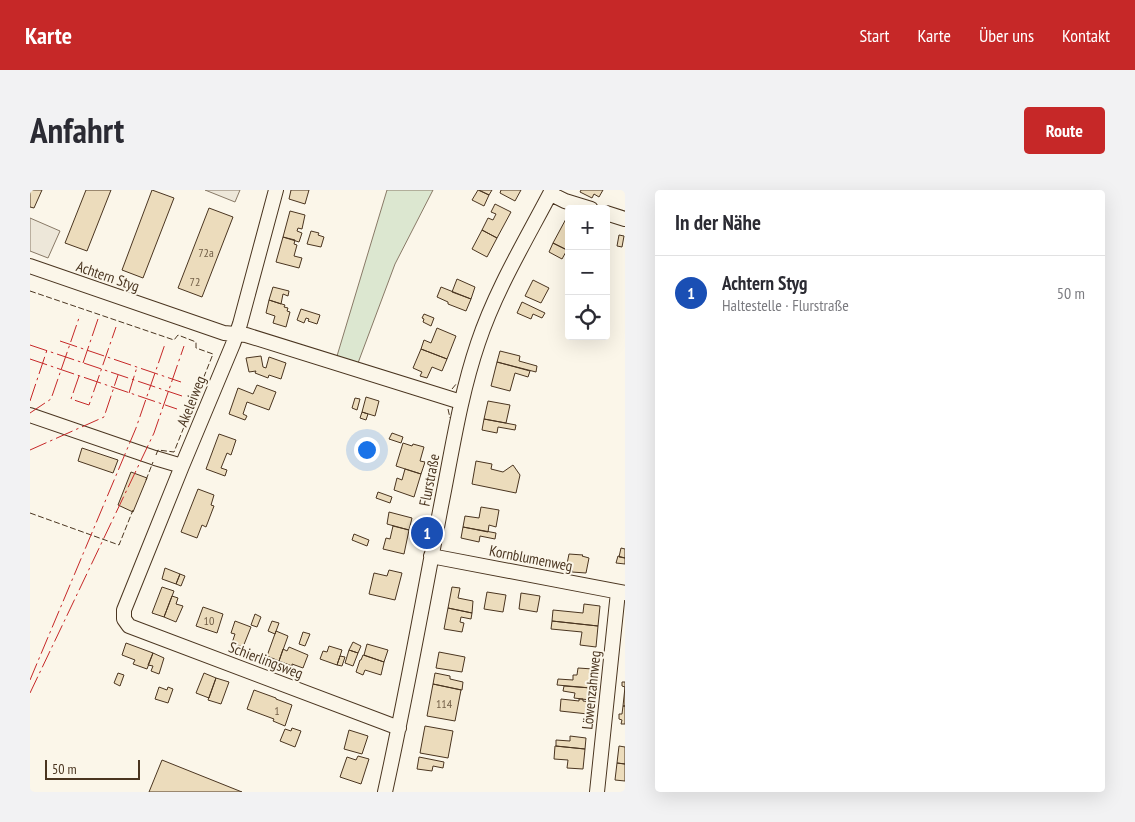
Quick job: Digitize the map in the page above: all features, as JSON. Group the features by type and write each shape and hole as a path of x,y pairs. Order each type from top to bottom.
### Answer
{"street":[{"name":"Akeleiweg","path":"124,619 124,610 236,334 276,190"},
{"path":"552,192 565,201 578,205"},
{"name":"Flurstraße","path":"385,792 461,402 473,356 492,307 552,192"},
{"path":"610,214 625,219"},
{"name":"Achtern Styg","path":"30,266 224,333 246,335 461,402"},
{"path":"30,415 182,466"},
{"name":"Kornblumenweg","path":"431,556 621,593"},
{"name":"Löwenzahnweg","path":"597,792 621,593"},
{"name":"Schierlingsweg","path":"124,619 129,626 399,728"}],"green space":[{"path":"387,190 433,190 395,264 358,363 337,356"}],"shaded area":[{"path":"205,190 240,190 235,202"},
{"path":"30,218 60,231 48,258 30,251"}],"building":[{"path":"30,190 42,190 34,208 30,207"},
{"path":"86,190 111,190 87,251 65,243"},
{"path":"152,190 174,198 143,278 122,270"},
{"path":"291,190 309,190 305,204 289,199"},
{"path":"478,190 489,195 484,206 472,200"},
{"path":"479,190 492,190 489,195"},
{"path":"501,190 521,190 515,201 500,193"},
{"path":"581,190 603,190 599,197 594,194 592,198 580,192"},
{"path":"495,204 511,212 497,238 482,230 488,218 493,220 496,214 491,212"},
{"path":"209,208 233,217 202,297 178,288"},
{"path":"290,211 305,215 302,229 298,228 297,231 302,233 299,242 283,237"},
{"path":"565,221 565,249 553,243"},
{"path":"482,230 497,238 487,257 472,249"},
{"path":"311,231 319,233 318,235 324,237 321,247 307,244"},
{"path":"619,235 624,236 622,247 617,246"},
{"path":"283,237 295,240 294,244 297,245 294,256 302,258 299,268 276,262"},
{"path":"553,243 565,249 562,259 549,252"},
{"path":"457,279 475,287 471,299 452,292"},
{"path":"533,280 549,288 541,303 525,296"},
{"path":"273,287 289,291 288,296 283,294 281,304 269,300"},
{"path":"441,287 471,299 466,311 448,304 448,302 437,297"},
{"path":"269,300 285,305 284,307 288,308 287,311 290,312 286,327 273,323 275,316 266,313"},
{"path":"522,302 545,313 542,318 533,314 531,319 517,313"},
{"path":"301,309 320,315 317,324 308,321 309,319 306,318 304,323 297,320"},
{"path":"424,314 434,318 431,326 423,322"},
{"path":"437,328 456,336 447,359 421,349 424,340 431,343"},
{"path":"421,349 447,359 442,371 432,367 427,378 420,376 422,372 413,368"},
{"path":"500,351 520,356 519,361 537,366 536,372 497,362"},
{"path":"261,356 263,367 266,368 269,357 286,363 281,379 269,375 268,378 255,373 256,371 249,372 246,358"},
{"path":"497,362 530,371 528,377 515,373 510,391 491,386"},
{"path":"257,385 276,392 269,410 247,402 243,414 247,416 245,420 229,414 238,388 253,394"},
{"path":"366,397 379,401 375,416 362,412"},
{"path":"355,398 360,399 357,410 352,408"},
{"path":"488,401 510,405 506,423 484,419"},
{"path":"362,412 368,414 366,420 360,418"},
{"path":"484,419 516,425 515,430 498,427 497,433 482,430"},
{"path":"392,433 403,437 401,443 389,439"},
{"path":"219,434 236,440 231,455 227,453 221,468 227,470 225,476 206,469"},
{"path":"403,443 424,447 420,461 425,462 421,474 396,466"},
{"path":"82,448 118,460 113,473 78,461"},
{"path":"476,461 492,464 491,469 503,472 513,465 520,475 516,493 472,484"},
{"path":"405,469 421,474 414,497 394,490 397,478 402,480"},
{"path":"131,472 147,478 133,512 118,505"},
{"path":"198,489 214,495 211,505 214,506 206,527 202,525 197,538 181,532"},
{"path":"378,492 392,497 390,503 376,498"},
{"path":"481,507 499,510 496,527 489,525 488,532 463,527 465,516 479,518"},
{"path":"389,512 412,518 409,530 387,524"},
{"path":"393,526 409,530 404,554 383,549 386,538 390,539"},
{"path":"463,527 496,533 495,539 480,536 479,542 461,538"},
{"path":"354,534 369,540 367,546 352,540"},
{"path":"621,548 625,549 625,558 619,557"},
{"path":"569,554 583,555 589,558 586,573 572,572 566,569"},
{"path":"618,556 625,558 625,564 616,563"},
{"path":"165,568 180,574 176,584 162,579"},
{"path":"389,570 402,573 395,600 369,594 374,573 387,576"},
{"path":"180,574 185,576 181,586 176,584"},
{"path":"162,587 174,591 164,617 152,613"},
{"path":"452,587 460,588 458,598 473,601 472,613 448,608"},
{"path":"487,592 506,595 503,612 484,609"},
{"path":"521,593 540,596 537,612 519,609"},
{"path":"172,596 178,598 176,604 183,606 176,622 164,617"},
{"path":"584,604 600,606 598,626 552,621 553,610 583,613"},
{"path":"203,607 223,614 217,633 196,626"},
{"path":"448,608 472,613 471,619 461,617 460,622 464,623 462,632 444,629"},
{"path":"255,614 261,617 257,627 251,625"},
{"path":"235,621 251,627 243,647 232,643 235,634 231,633"},
{"path":"272,621 279,623 275,634 268,631"},
{"path":"552,621 598,626 596,647 580,645 582,632 551,629"},
{"path":"276,631 288,636 279,661 267,656"},
{"path":"303,632 310,634 305,646 299,644"},
{"path":"353,642 361,646 358,653 349,650"},
{"path":"126,643 153,653 147,669 133,664 135,660 122,655"},
{"path":"367,644 388,650 384,662 364,655"},
{"path":"329,646 342,650 337,665 320,659 323,651 327,652"},
{"path":"289,647 308,655 303,668 279,661 283,649 287,651"},
{"path":"349,650 358,653 353,666 345,663"},
{"path":"439,652 465,657 462,672 436,668"},
{"path":"153,653 164,658 159,674 151,671 153,666 148,665"},
{"path":"363,655 384,662 381,675 365,670 363,675 356,672"},
{"path":"340,656 345,657 342,666 337,665"},
{"path":"578,668 593,669 591,688 557,685 558,679 573,680 573,675 577,675"},
{"path":"118,673 124,675 120,686 114,683"},
{"path":"204,673 216,678 209,698 196,693"},
{"path":"435,673 450,676 450,679 463,682 462,690 433,684"},
{"path":"216,678 229,682 221,704 208,700"},
{"path":"433,684 461,690 455,721 427,716"},
{"path":"564,686 591,688 590,700 574,698 575,693 563,691"},
{"path":"159,687 167,690 168,687 173,689 168,703 155,699"},
{"path":"625,687 625,706 623,706"},
{"path":"254,690 292,705 285,726 273,721 274,719 247,709"},
{"path":"561,699 579,701 579,699 583,699 583,701 590,702 588,714 560,711"},
{"path":"623,706 625,706 625,724 621,724 622,720 619,719 619,714 622,714"},
{"path":"425,726 453,731 448,758 420,753"},
{"path":"292,728 301,731 295,747 280,741 285,729 291,731"},
{"path":"349,730 368,736 362,754 344,749"},
{"path":"570,736 586,738 585,749 556,746 556,740 570,741"},
{"path":"555,746 585,749 583,769 567,768 568,760 554,759"},
{"path":"619,746 625,747 625,764 617,763"},
{"path":"358,756 369,759 361,784 340,777 347,757 356,760"},
{"path":"419,757 444,762 443,768 433,766 432,771 417,769"},
{"path":"162,760 242,792 149,792"},
{"path":"617,763 625,764 625,781 615,780"}],"fence":[{"path":"30,291 174,340 178,335 196,342 196,348 213,354 174,452 158,450 156,455"},
{"path":"452,389 457,383"},
{"path":"448,409 450,418"},
{"path":"146,480 153,462"},
{"path":"30,513 119,545 133,510"}],"power":[{"path":"30,413 51,399 80,315"},
{"path":"83,363 99,316"},
{"path":"79,376 71,399 89,405 116,327"},
{"path":"60,341 181,382"},
{"path":"30,680 136,428 165,344"},
{"path":"30,345 182,396"},
{"path":"30,693 154,433 184,346"},
{"path":"30,401 47,350"},
{"path":"30,359 177,409"},
{"path":"129,393 137,367"},
{"path":"30,450 104,417 118,375"}],"place":[{"name":"Achtern Styg","path":"427,533"}]}
